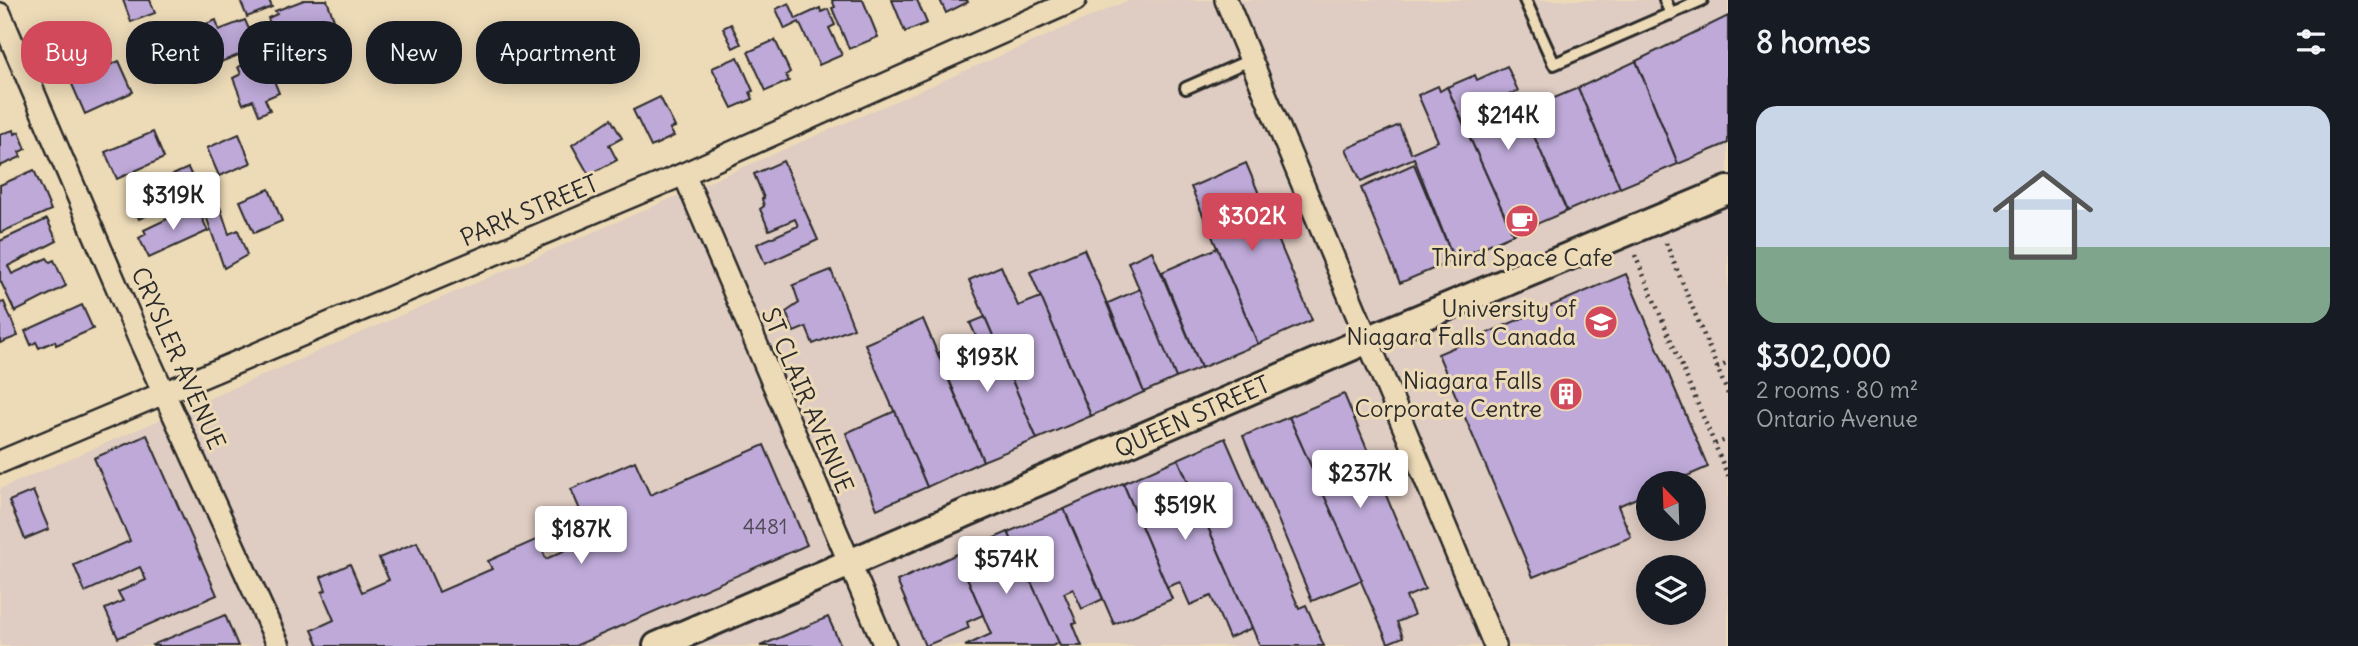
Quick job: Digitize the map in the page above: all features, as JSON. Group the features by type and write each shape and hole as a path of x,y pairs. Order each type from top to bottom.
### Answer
{"street":[{"name":"PARK STREET","path":"0,462 684,174 1075,0"},
{"path":"1226,0 1365,341 1495,646"},
{"name":"CRYSLER AVENUE","path":"0,14 138,336 279,646"},
{"name":"ST CLAIR AVENUE","path":"684,174 885,646"},
{"name":"QUEEN STREET","path":"657,646 1365,341 1728,190"}],"lane":[{"path":"1525,0 1554,64 1702,0"},
{"path":"1665,0 1671,14"},
{"path":"1186,88 1250,60"}],"path":[{"path":"1665,241 1728,394"},
{"path":"1634,254 1728,477"},
{"path":"1717,368 1728,363"},
{"path":"1715,444 1728,439"}],"shaded area":[{"path":"1129,0 1728,0 1728,646 0,646 0,489"}],"building":[{"path":"123,0 150,0 155,13 131,21"},
{"path":"240,0 269,0 272,7 247,17"},
{"path":"304,0 327,0 334,21 269,21 268,18 277,14 275,11"},
{"path":"832,0 863,0 878,37 849,49 832,8 835,7"},
{"path":"892,0 917,0 927,23 905,32"},
{"path":"940,0 967,0 968,2 946,13"},
{"path":"789,3 796,19 820,8 821,12 828,9 835,25 829,28 842,55 819,65 799,22 785,29 776,9"},
{"path":"1728,16 1728,143 1678,164 1636,61"},
{"path":"238,23 238,55 224,61 224,28"},
{"path":"731,24 741,44 733,48 723,28"},
{"path":"775,40 790,72 786,75 789,81 766,91 748,52"},
{"path":"738,57 753,91 750,92 753,99 732,108 712,68"},
{"path":"119,61 126,76 126,84 129,84 133,92 85,114 72,84 112,84 112,64"},
{"path":"1636,61 1678,164 1620,188 1578,88"},
{"path":"1507,66 1518,91 1485,105 1494,125 1523,111 1567,211 1513,234 1447,87 1475,75 1477,80"},
{"path":"238,76 238,84 275,84 279,93 265,99 270,110 259,115 253,100 243,104 233,78"},
{"path":"1438,86 1440,91 1447,87 1513,234 1454,260 1414,158 1361,181 1346,149 1399,125 1411,153 1438,141 1418,95"},
{"path":"1578,88 1620,188 1567,211 1523,111"},
{"path":"660,97 675,127 670,129 674,136 651,147 633,110"},
{"path":"611,119 622,138 609,145 617,160 589,175 572,145"},
{"path":"14,130 15,134 19,132 26,149 19,152 21,157 0,166 0,134"},
{"path":"153,132 164,158 117,179 105,152"},
{"path":"239,134 251,163 219,176 207,148"},
{"path":"783,161 818,240 765,264 757,244 798,226 795,219 769,230 760,209 764,206 764,198 754,174"},
{"path":"1246,163 1312,320 1258,344 1191,187"},
{"path":"1414,164 1454,260 1400,283 1361,188"},
{"path":"188,168 198,189 193,191 195,194 139,219 128,195"},
{"path":"34,170 51,210 0,233 0,185"},
{"path":"269,189 282,221 254,233 240,201"},
{"path":"196,205 208,231 149,258 139,238 146,234 144,230"},
{"path":"220,207 229,234 238,230 247,255 224,268 205,213"},
{"path":"47,219 57,241 8,266 12,274 47,258 50,262 54,260 66,286 15,312 0,280 0,241"},
{"path":"1217,248 1258,344 1201,368 1162,272"},
{"path":"1084,249 1144,392 1091,416 1030,272"},
{"path":"1152,251 1201,368 1176,378 1128,262"},
{"path":"1001,266 1018,306 1041,297 1091,416 1037,439 969,280"},
{"path":"831,270 854,328 813,344 806,327 794,332 786,312 799,303 793,285"},
{"name":"Niagara Falls Corporate Centre","path":"1626,274 1708,467 1699,471 1636,471 1636,498 1618,506 1631,537 1533,577 1438,354"},
{"path":"1140,289 1176,378 1144,392 1108,303"},
{"path":"4,302 18,336 0,343 0,303"},
{"path":"82,305 93,329 56,345 55,341 39,348 36,342 31,345 25,331"},
{"path":"985,317 1037,439 983,461 938,353 976,336 970,323"},
{"path":"923,319 983,461 927,487 865,344"},
{"path":"1344,394 1425,589 1406,597 1414,615 1397,622 1403,637 1388,643 1289,417"},
{"path":"895,411 927,487 877,509 846,433"},
{"path":"1289,417 1362,580 1312,601 1243,436"},
{"path":"147,435 217,595 118,638 105,609 123,601 118,592 146,580 140,567 85,592 74,565 130,541 94,458"},
{"path":"1225,438 1299,608 1306,605 1324,646 1260,646 1178,459"},
{"path":"764,445 807,545 575,646 319,646 312,630 334,620 322,592 326,590 321,577 350,564 362,592 389,580 379,558 417,542 439,592 492,569 488,561 538,539 546,559 592,538 571,489 635,461 650,495"},
{"path":"1178,459 1252,628 1229,638 1211,596 1190,605 1180,582 1167,587 1123,483"},
{"path":"1123,483 1172,599 1114,624 1064,509"},
{"path":"33,491 49,529 25,539 9,501"},
{"path":"1064,509 1103,599 1082,609 1073,589 1064,593 1077,623 1073,624 1082,646 1060,646 1008,532"},
{"path":"1008,532 1059,643 1052,646 965,646 991,634 957,554"},
{"path":"957,554 983,615 967,622 969,628 925,646 897,581"},
{"path":"225,615 238,646 152,645"},
{"path":"828,617 841,646 760,646"}],"place":[{"name":"Third Space Cafe","path":"1522,221"},
{"name":"University of Niagara Falls Canada","path":"1601,322"},
{"name":"Niagara Falls Corporate Centre","path":"1566,394"}]}
